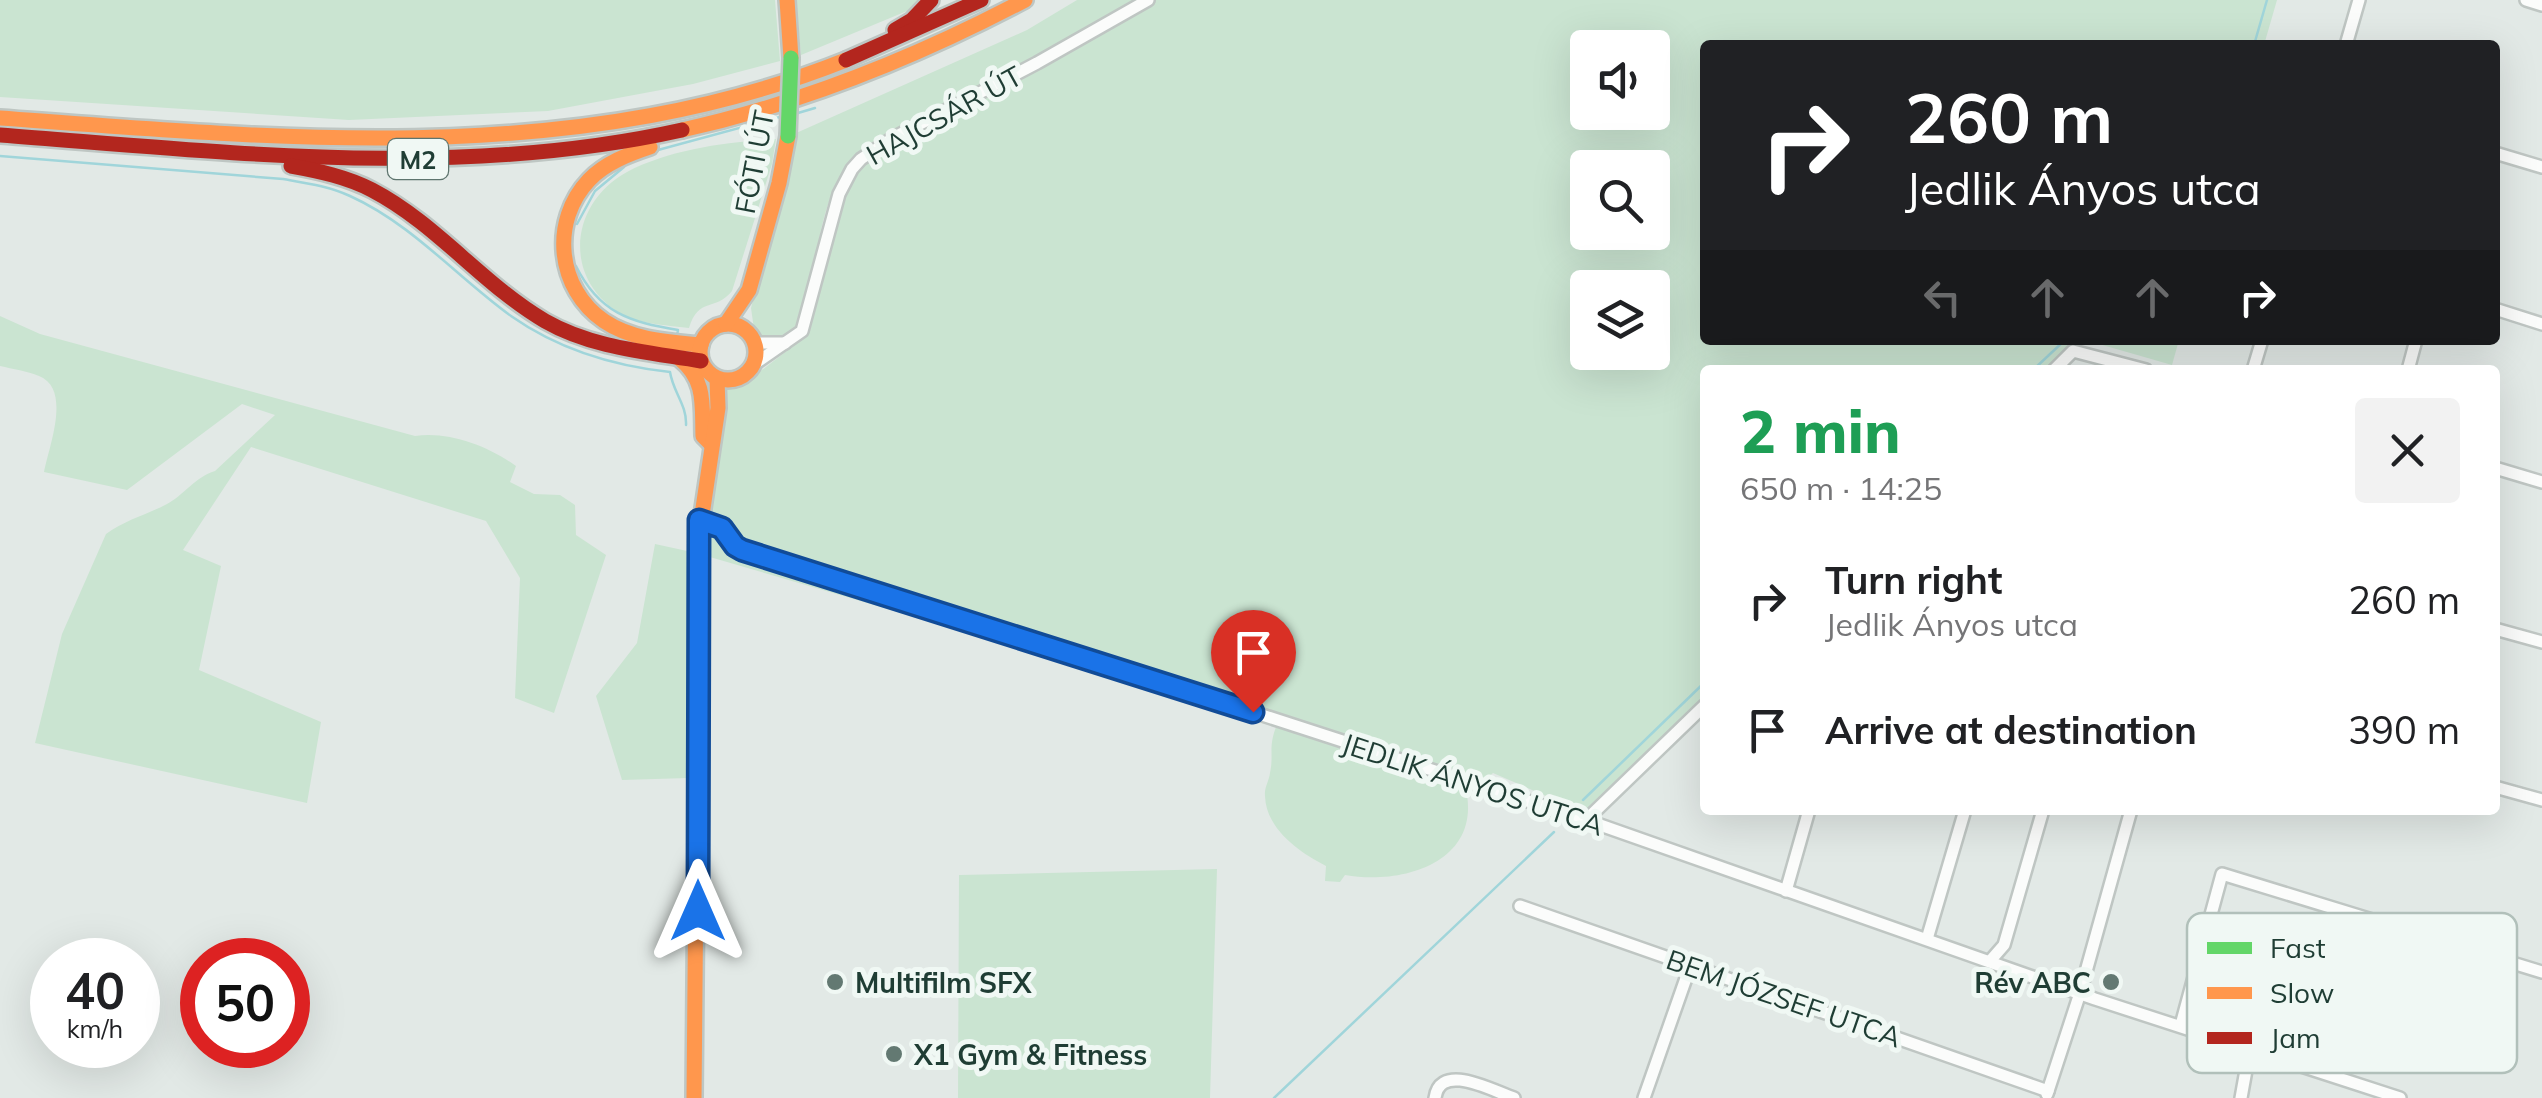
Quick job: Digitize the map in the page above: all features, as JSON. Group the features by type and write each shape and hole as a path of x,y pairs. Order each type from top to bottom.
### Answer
{"main road":[{"name":"FÓTI ÚT","path":"726,324 749,290 788,136 791,58 787,0"},
{"path":"840,64 912,20 932,0"},
{"name":"M2","path":"0,118 300,138 407,140 587,127 691,108 772,87 840,64 981,0"},
{"name":"M2","path":"0,135 411,160 595,146 774,108 857,79 950,39 1025,0"},
{"path":"693,128 634,152 588,180 571,206 563,256 581,300 605,322 644,338 701,353 723,380 699,520 694,1098"},
{"path":"240,152 330,173 383,196 428,228 512,300 566,332 600,345 678,358 701,353"},
{"path":"723,380 740,378 753,366 756,356 749,290"},
{"path":"701,353 712,329 726,324 737,325 752,338"},
{"path":"678,358 690,366 702,383 704,436 710,443"}],"street":[{"name":"HAJCSÁR ÚT","path":"753,366 789,342 805,325 839,194 861,159 1148,0"},
{"path":"2347,40 2359,0"},
{"path":"2526,0 2542,4"},
{"path":"2500,155 2542,167"},
{"path":"2500,311 2542,324"},
{"path":"752,338 789,342"},
{"path":"2059,365 2073,351 2128,365"},
{"path":"2093,365 2096,356"},
{"path":"2500,469 2542,482"},
{"name":"JEDLIK ÁNYOS UTCA","path":"699,520 722,528 742,550 1586,820 2187,1027"},
{"path":"2500,630 2542,642"},
{"path":"1586,820 1700,710"},
{"path":"2500,788 2542,800"},
{"path":"1786,891 1808,815"},
{"path":"1927,939 1964,815"},
{"path":"1990,961 2004,946 2042,815"},
{"path":"2047,1094 2130,815"},
{"path":"2211,913 2222,874 2349,913"},
{"name":"BEM JÓZSEF UTCA","path":"1520,906 2047,1094"},
{"path":"1644,1098 1691,964"},
{"path":"2517,964 2542,972"},
{"path":"2181,1025 2187,1003"},
{"path":"2241,1098 2246,1073"},
{"name":"JEDLIK ÁNYOS UTCA","path":"2325,1073 2400,1098"},
{"path":"1435,1098 1444,1080 1456,1078 1514,1098"}],"green space":[{"path":"0,0 775,0 780,61 693,84 548,111 349,120 0,97"},
{"path":"796,0 918,0 907,11 801,55"},
{"path":"1077,0 2277,0 2265,40 1700,40 1700,345 2075,345 2054,365 1700,365 1700,703 1585,813 1493,773 1467,795 1467,819 1460,838 1448,853 1411,872 1345,875 1340,882 1325,881 1326,866 1295,846 1278,829 1267,808 1265,793 1276,727 1141,683 703,555 688,778 622,780 596,696 637,643 655,544 701,554 724,390 729,381 745,383 806,336 840,203 859,166 895,142 1050,62 1042,53 859,156 844,173 825,213 798,325 784,337 773,340 755,336 751,308 794,134 1027,30"},
{"path":"776,139 772,164 732,291 726,297 698,312 689,328 631,318 598,295 581,258 580,238 594,201 609,185 644,164 681,152"},
{"path":"0,316 40,334 415,436 468,442 516,466 510,482 534,494 560,495 575,505 576,535 606,555 554,713 515,698 520,578 486,521 251,447 183,550 221,566 199,670 321,722 307,803 35,743 62,634 106,534 167,504 215,471 275,415 242,404 127,490 44,472 56,419 54,393 39,376 0,366"},
{"path":"2102,345 2178,345 2172,365"},
{"path":"1217,869 1210,1098 958,1098 959,875"}],"waterway":[{"path":"2255,40 2267,0"},
{"path":"798,113 815,108"},
{"path":"658,150 780,117"},
{"path":"0,156 283,179 342,193 394,221 529,328 587,354 670,372 686,425"},
{"path":"577,224 595,191 624,167"},
{"path":"576,266 606,305 631,319 678,330 677,335"},
{"path":"2038,365 2060,345"},
{"path":"1583,800 1700,687"},
{"path":"1274,1098 1554,832"}],"traffic: slow":[{"path":"787,0 791,58"},
{"path":"682,130 858,77 1025,0"},
{"path":"0,118 321,137 428,137 534,131 639,118 743,94 846,60"},
{"path":"726,324 749,290 788,136"},
{"path":"650,147 602,169 577,197 564,234 568,273 588,307 615,327 651,339 701,345"},
{"path":"728,324 748,332 756,352 748,372 728,380 708,372 700,352 708,332 728,324"},
{"path":"680,359 698,384 703,436 710,443"},
{"path":"694,1098 699,535 718,408 717,379"}],"traffic: jam":[{"path":"895,30 912,20 931,0"},
{"path":"846,60 981,0"},
{"path":"0,135 256,154 428,158 598,145 682,130"},
{"path":"291,166 353,181 396,204 522,306 563,330 621,348 701,361"}],"traffic: fast":[{"path":"788,136 791,58"}],"place":[{"name":"Multifilm SFX","path":"835,982"},
{"name":"Rév ABC","path":"2111,982"},
{"name":"X1 Gym & Fitness","path":"894,1054"}],"route":[{"path":"698,911 699,520 722,528 742,550 1253,712"}]}
